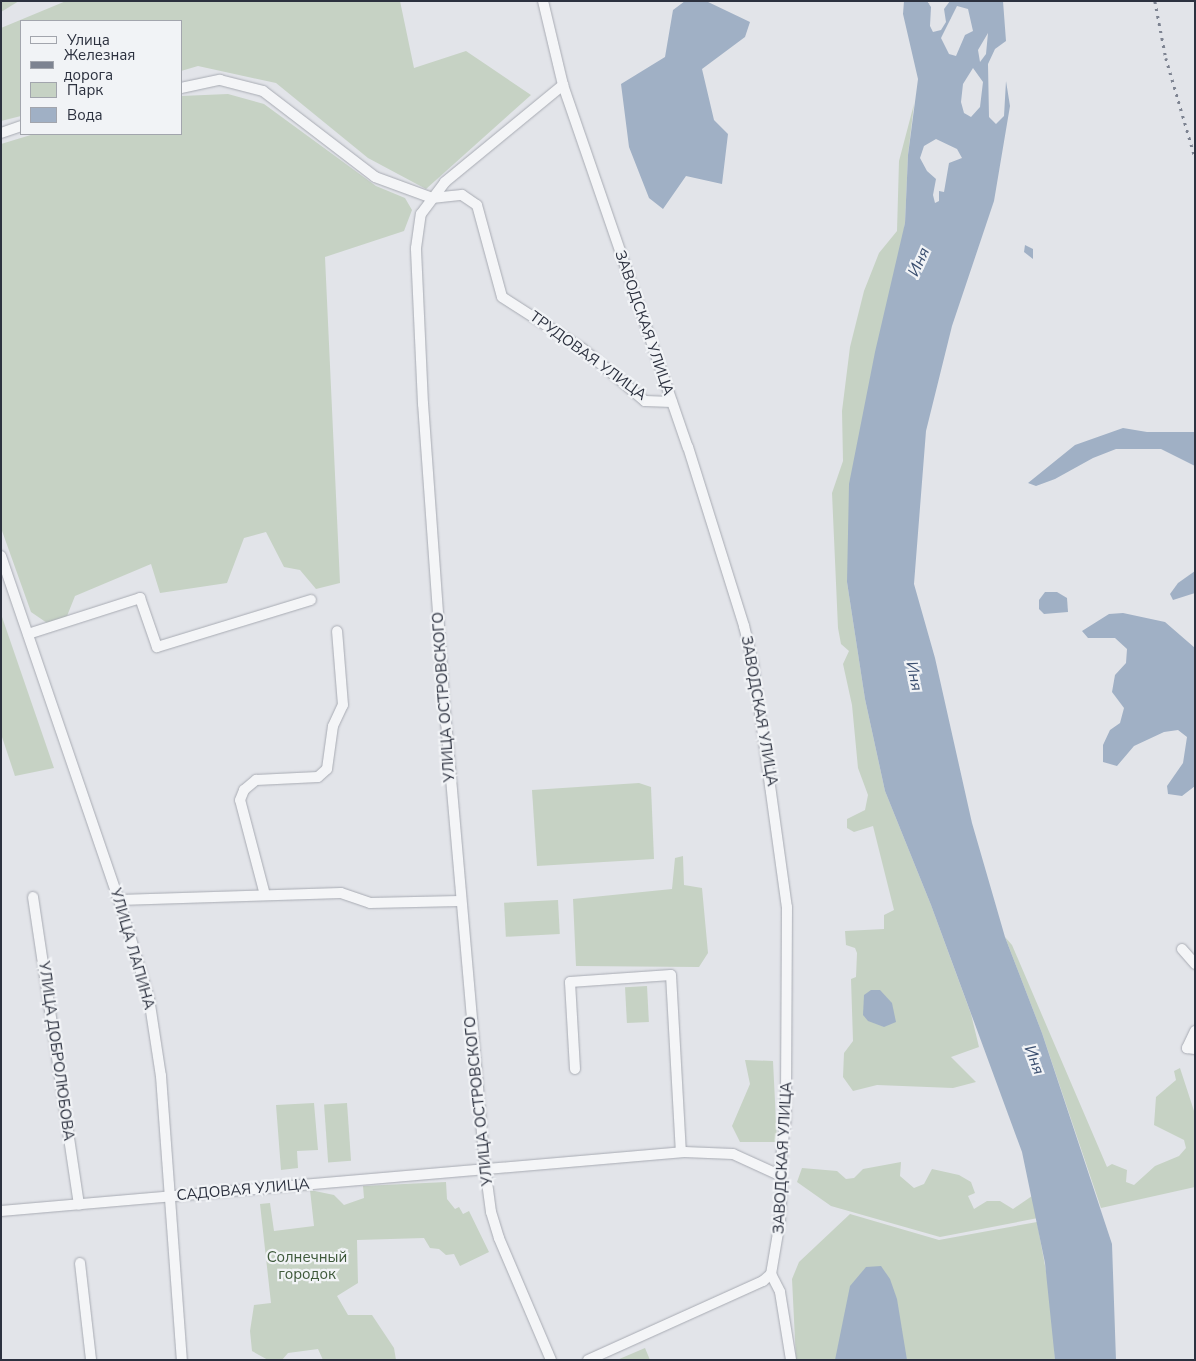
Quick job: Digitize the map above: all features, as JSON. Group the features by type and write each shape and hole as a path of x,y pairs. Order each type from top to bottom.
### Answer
{"street":[{"name":"ЗАВОДСКАЯ УЛИЦА","path":"543,1 563,85 672,402 744,626 782,857 787,907 788,1054 786,1117 779,1175 782,1180 780,1221 771,1274"},
{"path":"182,88 220,80 263,91 375,177 432,198"},
{"name":"УЛИЦА ОСТРОВСКОГО","path":"551,1360 499,1238 491,1212 485,1167 460,901 424,414 416,248 421,214 445,182 563,85"},
{"path":"1,133 20,126"},
{"name":"ТРУДОВАЯ УЛИЦА","path":"432,198 462,195 477,205 502,297 583,349 645,402 672,402"},
{"name":"УЛИЦА ЛАПИНА","path":"1,556 119,900 149,998 161,1076 182,1360"},
{"path":"28,634 140,598 157,647 312,600"},
{"path":"265,895 240,800 244,790 256,780 318,777 326,769 332,726 343,705 337,631"},
{"path":"119,900 341,893 370,903 393,904 460,901"},
{"name":"УЛИЦА ДОБРОЛЮБОВА","path":"33,897 78,1205"},
{"path":"1182,949 1195,964"},
{"path":"574,1070 570,982 671,974 681,1152"},
{"path":"1195,1031 1187,1048 1195,1049"},
{"name":"САДОВАЯ УЛИЦА","path":"1,1210 170,1197 485,1167 681,1152 708,1151 732,1154 779,1175"},
{"path":"80,1263 91,1360"},
{"path":"588,1360 719,1302 763,1281 771,1274 780,1292 791,1360"}],"green space":[{"path":"1,1 19,1 1,12"},
{"path":"66,1 400,1 414,68 466,51 531,95 426,189 368,158 276,83 198,66 182,71 182,20 20,20"},
{"path":"20,20 20,116 1,121 1,28"},
{"path":"228,94 264,104 376,186 405,198 412,210 404,231 325,257 340,583 316,589 300,570 284,567 266,532 244,538 227,583 160,593 151,564 75,596 67,616 50,625 31,612 1,528 1,144 31,135 182,135 182,96"},
{"path":"914,104 908,155 905,223 847,582 865,699 885,791 931,905 971,1014 979,1047 951,1057 976,1082 953,1088 877,1085 853,1091 843,1077 844,1053 853,1041 851,979 856,977 857,953 855,948 846,945 845,931 884,929 884,915 894,910 873,826 854,832 847,828 847,819 865,810 868,795 858,768 852,705 843,664 849,651 841,644 838,628 832,493 843,461 842,411 850,347 864,291 879,253 897,231 899,161"},
{"path":"1,614 54,768 15,776 1,734"},
{"path":"639,783 651,787 654,859 537,866 532,790"},
{"path":"683,856 684,885 702,888 708,953 699,967 576,966 573,899 672,889 675,858"},
{"path":"558,900 560,934 506,937 504,903"},
{"path":"1005,937 1012,945 1107,1167 1112,1164 1127,1170 1126,1182 1134,1185 1155,1166 1179,1156 1186,1148 1184,1140 1154,1125 1156,1097 1176,1080 1174,1071 1180,1068 1195,1114 1195,1187 1101,1208 1042,1033"},
{"path":"647,986 649,1022 627,1023 625,987"},
{"path":"745,1060 773,1061 777,1142 740,1142 732,1126 750,1084"},
{"path":"314,1103 318,1150 297,1151 298,1168 281,1170 276,1105"},
{"path":"347,1103 351,1161 328,1162 324,1105"},
{"path":"901,1162 900,1176 914,1188 924,1184 932,1169 959,1175 971,1182 975,1193 968,1196 974,1209 987,1201 1000,1201 1013,1209 1032,1196 1038,1218 940,1237 831,1206 797,1182 802,1168 837,1171 846,1179 854,1178 863,1169"},
{"name":"Солнечный городок","path":"446,1182 447,1199 455,1209 459,1207 463,1214 469,1211 489,1252 460,1266 454,1254 446,1255 439,1249 430,1248 424,1238 357,1240 358,1283 337,1296 348,1315 372,1315 394,1348 396,1360 323,1360 318,1349 288,1353 282,1360 268,1360 252,1351 250,1331 254,1305 271,1303 260,1204 270,1203 274,1231 314,1226 310,1190 334,1195 344,1205 364,1198 363,1186"},
{"path":"850,1214 939,1240 1037,1222 1052,1304 1055,1360 796,1360 792,1279 799,1262"},
{"path":"645,1348 650,1360 617,1360"}],"water":[{"path":"685,1 706,1 750,22 745,37 702,69 714,120 728,134 722,184 686,176 663,209 649,198 629,147 621,84 665,57 673,10"},
{"name":"Иня","path":"904,1 927,1 931,7 930,26 933,32 941,30 946,22 944,9 950,1 1003,1 1006,41 995,49 988,64 989,117 996,124 1004,116 1006,81 1010,106 994,201 952,326 926,431 914,584 935,658 972,823 1005,937 1042,1033 1112,1244 1116,1360 1055,1360 1045,1263 1022,1152 931,905 885,791 865,699 847,582 849,484 875,352 905,223 908,155 918,79 903,14","holes":["957,6 968,9 973,31 965,35 956,56 949,54 941,38","988,33 986,54 980,62 978,50","973,68 983,82 980,107 971,117 964,113 961,102 963,84","936,139 957,149 962,158 949,163 944,192 939,191 939,201 935,203 933,195 936,179 927,171 920,158 924,146"]},
{"path":"1025,245 1033,249 1033,259 1024,252"},
{"path":"1123,428 1147,432 1195,432 1195,466 1161,449 1116,449 1093,458 1055,479 1036,486 1028,483 1075,445"},
{"path":"1195,571 1195,593 1173,600 1170,594 1178,583"},
{"path":"1045,592 1057,592 1067,598 1068,612 1044,614 1039,609 1039,600"},
{"path":"1123,613 1165,622 1195,648 1195,786 1182,796 1168,794 1167,786 1183,763 1187,737 1178,730 1164,732 1134,746 1117,766 1103,762 1103,745 1110,730 1120,723 1124,708 1112,692 1115,675 1126,663 1127,649 1115,638 1088,638 1082,631 1109,614"},
{"path":"871,990 880,990 892,1003 896,1022 884,1027 868,1021 863,1015 864,995"},
{"path":"881,1266 890,1279 897,1299 907,1360 835,1360 850,1286 866,1267"}],"railway":[{"path":"1155,1 1166,58 1195,157"}]}
